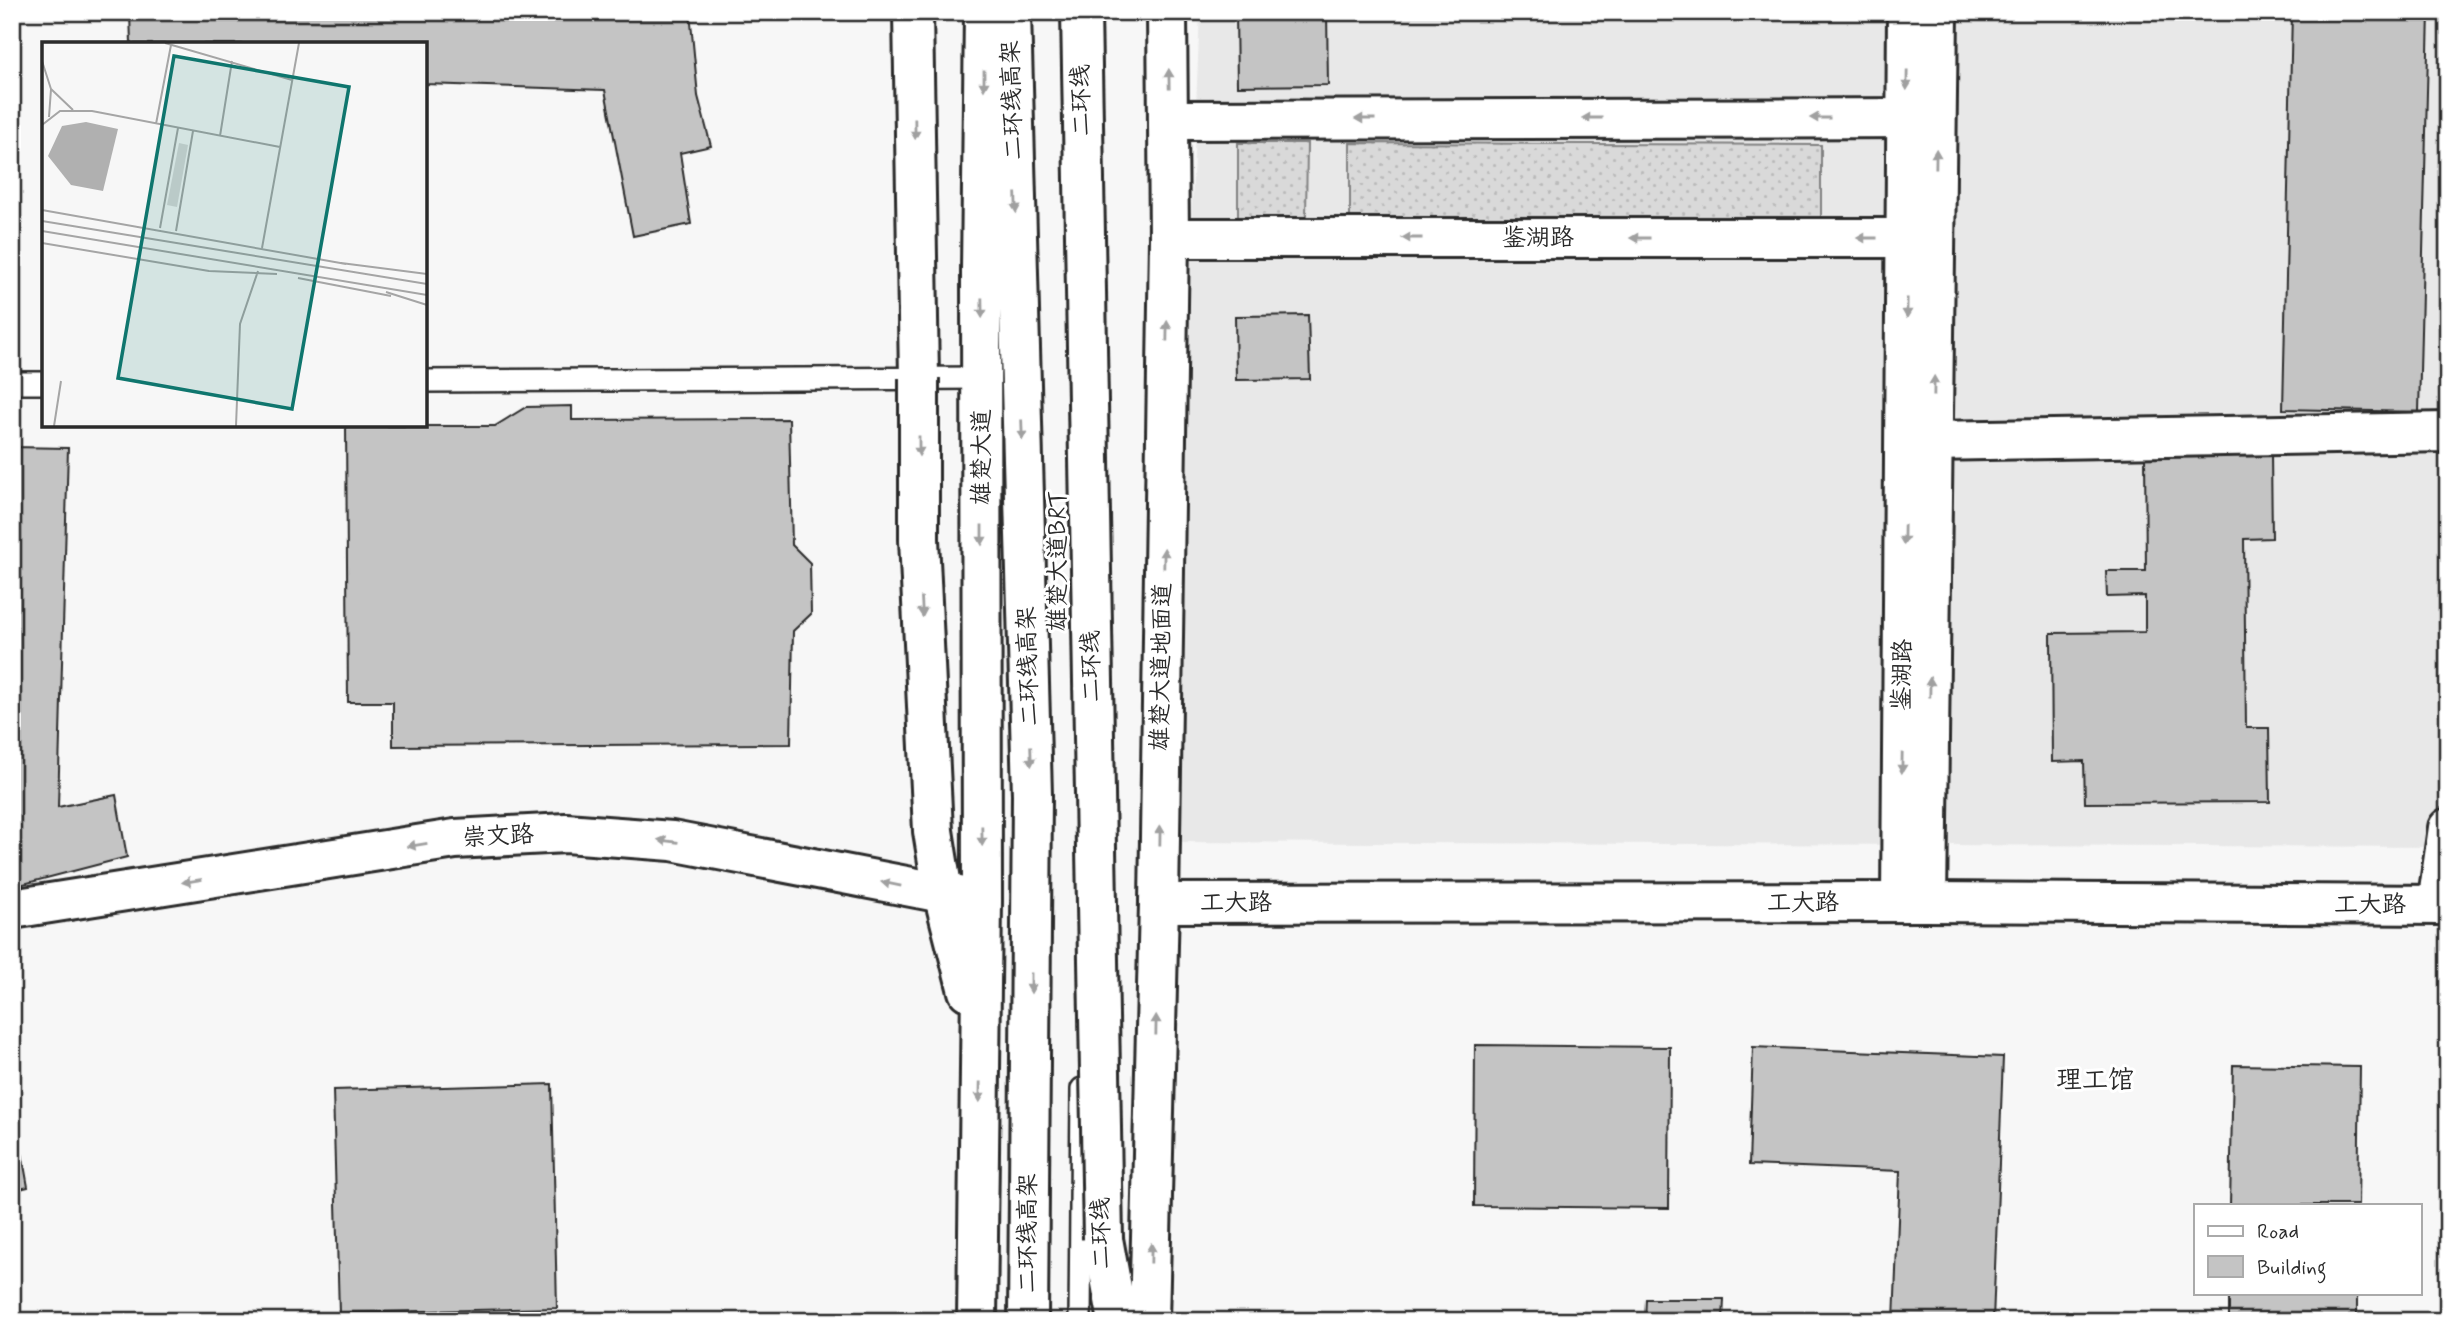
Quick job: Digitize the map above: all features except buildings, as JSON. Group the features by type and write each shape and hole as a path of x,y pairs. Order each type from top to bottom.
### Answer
{"main road":[{"path":"913,12 919,539 933,831 943,894 981,1043"},
{"name":"雄楚大道","path":"982,901 981,271 984,12"},
{"name":"二环线高架","path":"1011,12 1032,795 1028,1321"},
{"name":"二环线","path":"1080,12 1103,1239 1102,1321"},
{"name":"雄楚大道地面道","path":"1149,1321 1159,903 1169,238 1167,12"},
{"name":"鉴湖路","path":"1907,12 1922,118"},
{"name":"鉴湖路","path":"1914,902 1922,118 1938,12"},
{"path":"1170,120 1922,118"},
{"name":"鉴湖路","path":"1169,238 1921,238"},
{"name":"鉴湖路","path":"1914,902 1933,441 1921,238"},
{"path":"1933,441 2448,432"},
{"path":"2442,905 2448,828"},
{"name":"崇文路","path":"12,909 455,839 566,833 672,841 982,901"},
{"path":"977,1321 982,901"},
{"name":"工大路","path":"1159,903 1914,902 2442,905"},
{"path":"1103,1239 1118,1321"}],"lane":[{"name":"雄楚大道BRT","path":"1080,1321 1088,12"},
{"path":"427,381 983,378"},
{"path":"12,383 42,383"}],"shaded area":[{"path":"1200,12 2448,12 2448,847 1165,842"},
{"path":"1238,143 1307,143 1306,218 1238,218"},
{"path":"1350,143 1821,145 1821,221 1350,218"}],"district":[{"name":"理工馆","path":"2095,1081"}]}
